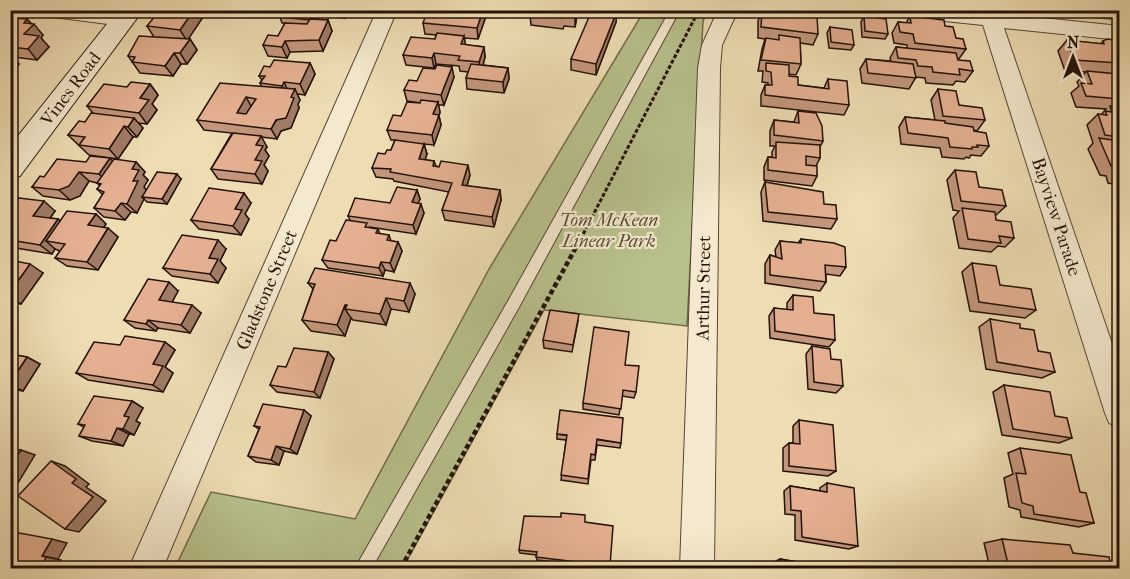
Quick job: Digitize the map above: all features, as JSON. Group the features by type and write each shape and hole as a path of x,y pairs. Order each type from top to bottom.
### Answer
{"main road":[{"name":"Vines Road","path":"10,168 127,15"}],"street":[{"path":"45,10 127,15"},
{"name":"Gladstone Street","path":"146,568 387,10"},
{"name":"Arthur Street","path":"697,568 709,68 712,45 728,10"},
{"path":"896,10 1119,33"},
{"name":"Bayview Parade","path":"992,21 1119,413"}],"lane":[{"path":"363,568 513,305 675,10"}],"path":[{"path":"401,568 567,265 699,10"}],"green space":[{"name":"Tom McKean Linear Park","path":"644,11 708,11 703,21 687,326 544,310 403,568 175,568 211,492 355,519 489,269"},
{"path":"1032,11 1119,11 1119,20"}],"building":[{"path":"167,10 194,10 180,30 147,26 155,16 166,18 170,13 165,13"},
{"path":"283,10 317,13 310,20 280,17"},
{"path":"433,10 483,10 477,28 423,23 427,12 432,13"},
{"path":"531,10 576,10 575,16 564,15 563,18 530,14"},
{"path":"592,10 617,11 596,64 571,59"},
{"path":"762,10 817,16 818,34 761,27"},
{"path":"864,16 886,19 888,34 865,31"},
{"path":"910,16 944,20 945,26 953,27 956,38 963,39 966,49 915,43 913,34 900,32 898,22 911,23"},
{"path":"12,18 27,19 24,23 34,24 24,34 39,36 28,49 10,47 10,20"},
{"path":"310,19 328,20 319,40 285,41 282,47 263,45 268,35 278,36 285,23 307,24"},
{"path":"830,27 852,30 854,45 831,42"},
{"path":"437,33 464,36 461,44 484,47 479,62 458,60 460,56 434,53 432,58 403,55 411,37 435,39"},
{"path":"779,35 800,38 801,64 761,60 766,38 779,40"},
{"path":"139,36 190,39 180,53 174,53 165,66 132,62 135,57 128,56"},
{"path":"1107,39 1119,42 1119,63 1074,60 1067,40 1104,44 1103,41"},
{"path":"896,47 956,53 958,60 970,61 973,71 959,69 960,75 933,72 932,67 918,66 916,60 898,58"},
{"path":"866,59 913,64 916,78 868,73"},
{"path":"274,60 310,63 300,84 284,82 282,86 260,83 265,76 259,76 264,66 270,67"},
{"path":"766,63 789,65 789,76 798,77 798,85 829,89 828,79 847,81 849,105 765,95 765,85 772,85 771,72 766,71"},
{"path":"471,64 508,68 503,82 466,78"},
{"path":"437,65 452,67 441,95 404,90 409,80 417,81 423,68 435,69"},
{"path":"1087,71 1118,74 1119,99 1086,96 1081,83 1092,84"},
{"path":"131,82 150,84 140,98 149,100 139,113 87,106 104,84 127,87"},
{"path":"220,83 295,89 286,118 276,120 271,129 197,120","holes":["246,97 256,99 246,114 237,113"]},
{"path":"938,89 956,91 959,105 982,108 985,120 943,116"},
{"path":"421,100 438,102 433,114 439,115 432,135 387,130 393,115 401,116 407,102 420,103"},
{"path":"1110,106 1119,107 1119,137 1105,135 1098,114 1107,115 1105,111 1112,112"},
{"path":"798,111 816,113 822,126 823,141 774,135 774,120 799,123"},
{"path":"91,113 134,118 128,127 124,126 109,149 79,145 85,137 68,135 79,121 85,122"},
{"path":"905,117 945,121 945,123 973,127 974,131 986,133 989,146 977,145 978,147 972,147 972,149 950,147 948,138 908,133"},
{"path":"233,133 261,136 256,145 263,146 255,160 262,161 255,174 211,169"},
{"path":"1099,138 1119,141 1119,173 1117,166 1111,166"},
{"path":"395,140 424,144 419,159 434,161 433,166 439,167 441,161 468,165 462,185 500,190 492,217 442,210 452,183 390,172 391,169 372,168 378,153 385,154 387,150 391,150"},
{"path":"776,142 820,145 820,158 806,156 806,165 817,166 817,176 768,170 768,157 776,158"},
{"path":"90,156 110,158 99,174 79,172 69,186 59,190 32,187 40,176 44,177 57,159 86,162"},
{"path":"114,159 136,162 132,169 139,170 133,181 138,181 127,204 121,203 115,211 94,208 104,192 97,189 101,184 97,183"},
{"path":"955,170 976,172 979,187 1002,190 1006,206 961,201"},
{"path":"157,172 177,174 162,199 142,197"},
{"path":"765,182 823,192 824,204 836,205 837,219 768,212"},
{"path":"397,187 417,190 412,202 421,204 413,225 348,216 355,198 390,203"},
{"path":"209,188 244,193 235,209 242,210 233,226 191,220"},
{"path":"19,198 44,201 33,216 58,219 40,245 10,240 10,208"},
{"path":"962,208 995,212 996,220 1011,222 1014,238 999,236 1001,243 968,239"},
{"path":"67,211 96,214 88,225 108,228 87,262 55,258 65,244 46,241"},
{"path":"346,220 367,223 365,227 378,229 376,233 389,235 387,240 398,242 390,263 381,262 379,268 322,260 330,240 336,241"},
{"path":"182,235 218,240 209,258 218,259 210,274 163,268"},
{"path":"801,239 834,243 845,247 846,267 825,265 826,282 770,275 770,255 782,259 780,241 801,243"},
{"path":"10,260 30,264 10,292"},
{"path":"972,263 996,266 1000,285 1031,289 1036,310 979,302"},
{"path":"315,268 410,283 404,301 386,298 380,314 345,309 347,305 345,305 337,325 302,320 315,284 308,283"},
{"path":"148,279 169,282 159,300 192,305 181,325 148,320 146,324 124,320"},
{"path":"793,295 813,297 814,313 834,315 835,340 775,331 774,308 793,310"},
{"path":"550,310 579,314 573,345 543,340"},
{"path":"990,319 1020,324 1020,328 1034,330 1038,351 1050,353 1055,372 997,362"},
{"path":"594,327 629,332 625,365 639,366 636,392 623,390 621,409 583,403"},
{"path":"125,336 165,342 153,364 163,366 153,385 76,373 94,342 120,345"},
{"path":"812,346 830,349 831,359 841,360 843,386 814,382"},
{"path":"294,348 328,352 314,392 270,385 278,366 286,367"},
{"path":"10,354 27,357 10,383"},
{"path":"1004,385 1050,392 1055,416 1067,418 1072,438 1013,429"},
{"path":"94,396 132,401 124,416 129,417 123,429 117,428 111,441 79,436 85,425 78,424"},
{"path":"263,404 304,410 290,449 276,446 271,460 248,456 260,427 254,426"},
{"path":"560,410 623,418 621,443 597,439 595,455 591,454 588,479 561,475 567,435 557,434"},
{"path":"799,420 833,425 836,471 789,466 789,443 800,444"},
{"path":"10,448 21,450 10,466"},
{"path":"1020,448 1071,455 1080,492 1086,493 1094,523 1034,514 1033,506 1022,503 1016,473 1026,474"},
{"path":"51,461 76,479 72,483 93,497 65,529 18,496"},
{"path":"827,483 854,488 858,546 802,537 801,511 791,510 790,486 827,492"},
{"path":"561,513 585,515 585,522 613,526 610,566 536,557 537,552 519,550 524,516 561,517"},
{"path":"19,533 52,539 42,556 46,557 41,568 10,568 10,549"},
{"path":"1002,539 1070,545 1073,553 1109,557 1112,568 1009,568"},
{"path":"780,559 831,568 780,568"}]}
